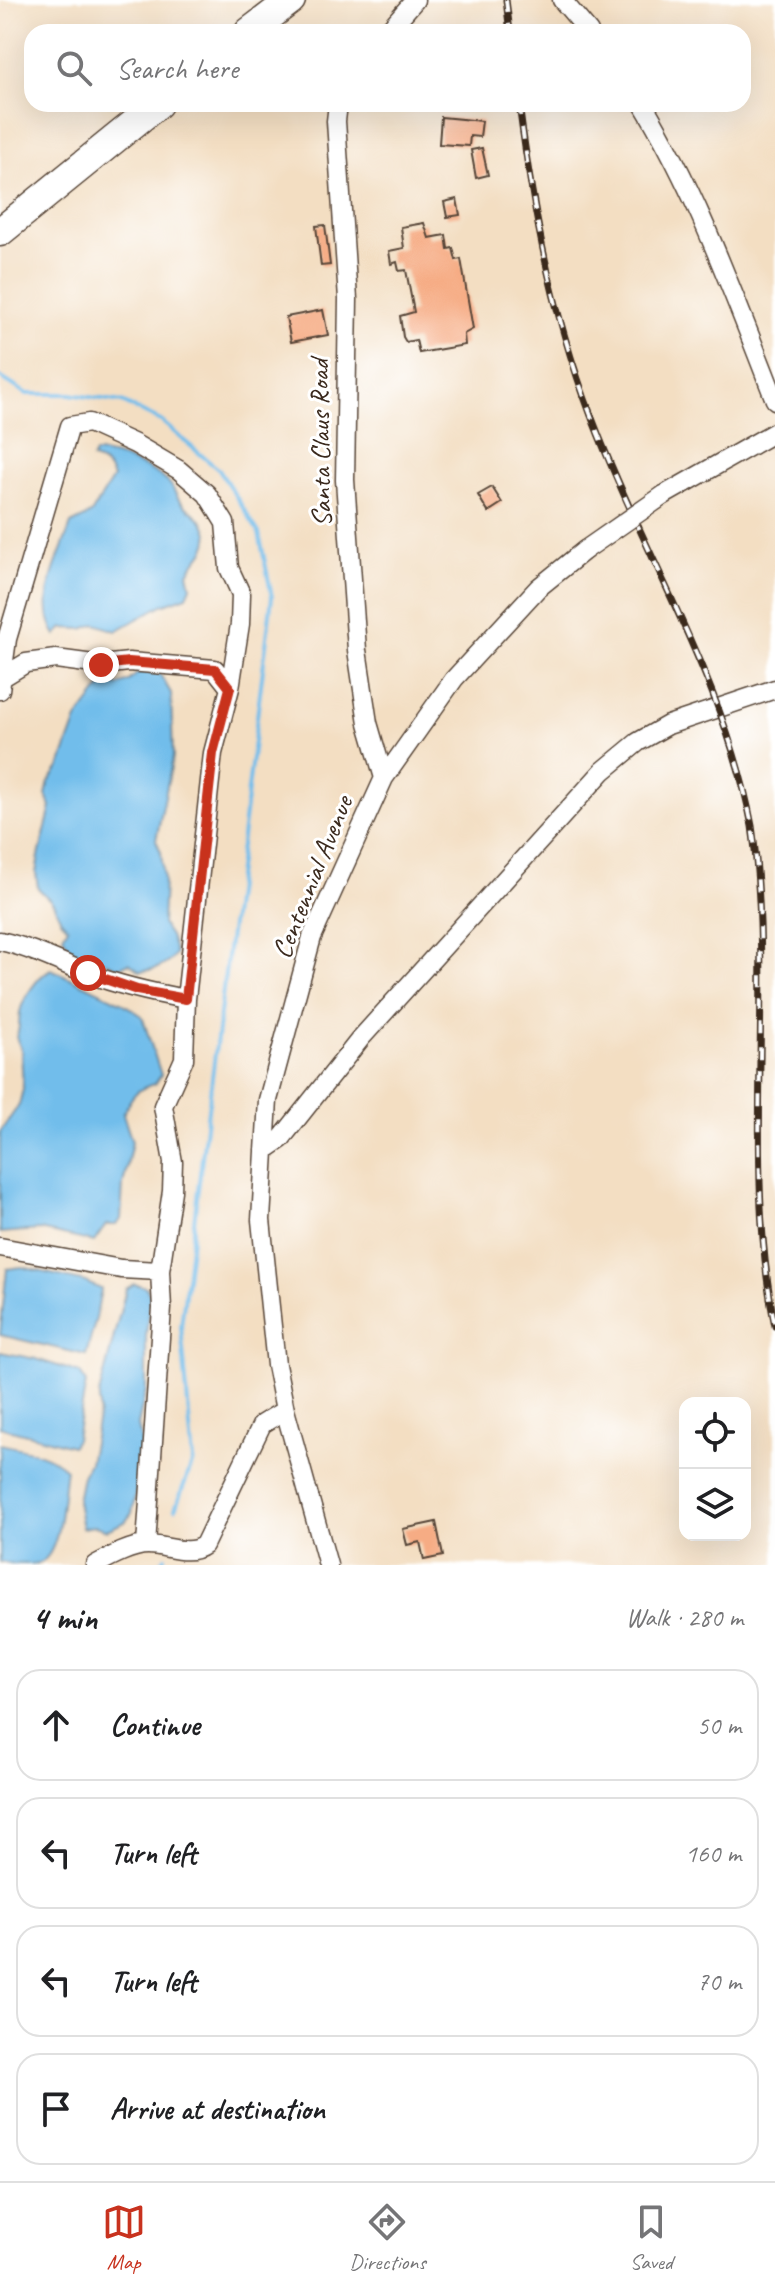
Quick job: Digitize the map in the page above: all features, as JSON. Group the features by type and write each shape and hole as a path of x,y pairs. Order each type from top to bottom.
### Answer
{"highway":[{"path":"260,24 291,0"},
{"path":"0,232 148,112"}],"street":[{"path":"394,24 415,0"},
{"path":"562,0 582,24"},
{"name":"Santa Claus Road","path":"337,112 348,299 345,480 357,650 368,723 384,778"},
{"path":"648,112 673,153 707,226 775,400"},
{"path":"1,683 7,639 70,426 89,423 135,444 179,470 207,494 225,523 229,568 241,594 240,624 230,688 213,753 186,999 184,1059 163,1106 173,1162 172,1191 160,1271 162,1308 146,1545"},
{"name":"Centennial Avenue","path":"328,1565 285,1410 276,1365 261,1220 268,1100 312,937 384,778 454,679 538,588 585,550 664,495 775,432"},
{"path":"1,683 26,663 56,659 101,665 129,662 215,669 230,688"},
{"path":"265,1150 281,1139 361,1038 603,771 638,742 668,725 775,689"},
{"path":"0,941 25,946 137,990 186,999"},
{"path":"0,1247 121,1269 160,1271"},
{"path":"95,1565 146,1545 185,1550 199,1549 204,1545 262,1424 285,1410"}],"water":[{"path":"95,453 134,462 163,478 180,501 204,524 208,540 188,573 191,587 187,596 162,605 116,631 96,624 83,629 63,628 56,635 50,622 48,594 56,565 71,524 91,514 113,478 106,466 92,459"},
{"path":"139,672 159,673 171,693 173,757 156,840 161,852 164,880 162,924 176,954 160,967 140,971 129,963 119,968 71,951 63,936 68,927 53,903 38,888 36,873 51,807 46,795 49,782 60,766 77,719 106,681 117,686"},
{"path":"51,969 121,1002 142,1016 161,1075 155,1084 135,1094 123,1114 132,1142 123,1185 121,1219 117,1225 106,1225 94,1242 40,1230 0,1233 0,1132 19,1105 23,1089 21,1049 16,1037 20,1012 32,988"},
{"path":"22,1267 85,1282 101,1289 86,1355 0,1335 7,1269"},
{"path":"134,1284 146,1287 150,1296 146,1390 138,1425 143,1448 132,1513 125,1522 107,1530 95,1526 82,1528 77,1501 82,1476 89,1463 99,1412 99,1395 126,1289"},
{"path":"0,1352 80,1373 86,1383 72,1446 0,1427"},
{"path":"0,1444 43,1455 66,1469 56,1536 46,1558 38,1563 0,1562"}],"building":[{"path":"441,117 482,121 480,137 470,136 469,146 439,144"},
{"path":"482,148 488,175 476,178 471,150"},
{"path":"457,199 460,215 447,217 444,202"},
{"path":"424,223 429,238 446,235 448,249 453,248 456,260 461,259 473,329 464,334 465,345 419,353 416,340 406,342 403,337 400,316 414,312 406,270 399,271 397,262 391,264 389,251 404,248 401,227"},
{"path":"325,225 330,265 321,266 316,226"},
{"path":"323,310 328,335 291,342 286,317"},
{"path":"492,487 502,503 488,512 478,495"},
{"path":"436,1522 443,1556 424,1560 420,1542 407,1545 403,1529"}],"waterway":[{"path":"0,377 27,394 70,394 122,402 161,421 219,470 259,533 272,597 181,1326 193,1461 175,1509"},
{"path":"160,1565 165,1557"}],"railway":[{"path":"506,0 509,24"},
{"path":"520,112 539,231 570,354 619,484 706,676 740,775 752,826 761,950 761,1202 765,1265 775,1326"}],"route":[{"path":"88,973 137,990 186,999 213,753 230,688 215,669 129,662 101,665"}]}
